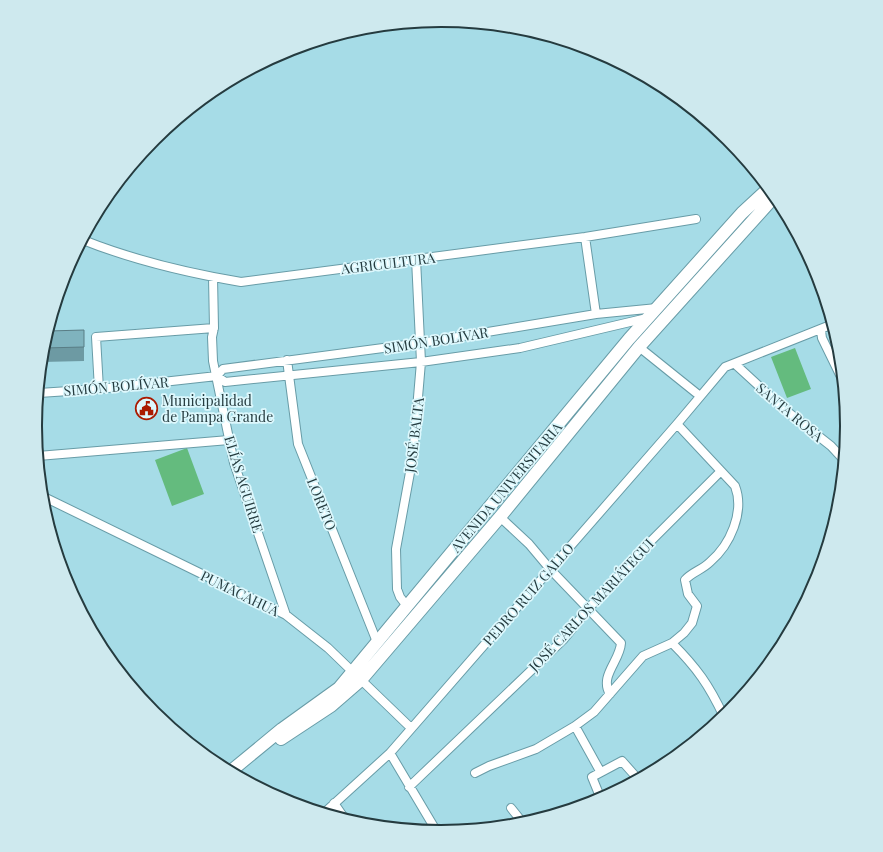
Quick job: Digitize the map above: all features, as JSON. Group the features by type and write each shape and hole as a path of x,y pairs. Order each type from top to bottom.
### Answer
{"main road":[{"name":"AVENIDA UNIVERSITARIA","path":"357,677 377,642 648,318 742,213 765,192"},
{"name":"AVENIDA UNIVERSITARIA","path":"236,768 282,729 323,701 339,688 357,677 500,517 639,347 771,201"}],"street":[{"name":"AGRICULTURA","path":"88,242 131,256 213,277 242,282 586,237 696,219"},
{"path":"586,237 596,314"},
{"name":"JOSÉ BALTA","path":"407,606 400,597 397,589 396,549 413,456 422,362 416,259"},
{"name":"ELÍAS AGUIRRE","path":"213,277 213,361 229,440 234,463 286,615"},
{"name":"SIMÓN BOLÍVAR","path":"44,392 99,389 217,376 223,369 421,343 596,314 657,308"},
{"name":"SIMÓN BOLÍVAR","path":"217,376 225,382 288,374 422,362 520,348 648,318"},
{"path":"735,364 828,327"},
{"path":"99,389 96,337 214,328"},
{"path":"821,330 822,338 836,366"},
{"path":"639,347 700,396"},
{"name":"LORETO","path":"287,360 298,444 377,642"},
{"name":"PEDRO RUIZ GALLO","path":"329,808 390,753 725,367 735,364"},
{"name":"SANTA ROSA","path":"735,364 784,409 831,446 840,455"},
{"path":"475,773 489,766 536,749 575,726 594,712 643,656 672,643 684,633 692,623 697,606 688,594 685,580 689,575 709,563 718,554 729,536 736,519 738,495 735,486 677,424"},
{"path":"43,456 229,440"},
{"name":"JOSÉ CARLOS MARIÁTEGUI","path":"409,787 563,640 588,610 674,516 721,471"},
{"name":"PUMACAHUA","path":"49,500 286,615 328,648 411,728"},
{"path":"500,517 529,544 588,610 621,643 618,656 608,673 607,689 610,694"},
{"path":"672,643 704,678 721,711"},
{"path":"575,726 600,771"},
{"path":"390,753 432,825"},
{"path":"599,793 592,776 600,771 622,761 635,775"},
{"path":"334,803 340,811"},
{"path":"512,808 519,817"}],"green space":[{"path":"795,348 811,389 787,398 771,357"},
{"path":"187,448 204,494 172,506 155,460"}],"building":[{"path":"84,330 84,347 50,348 54,331"}],"place":[{"name":"Municipalidad de Pampa Grande","path":"147,408"}]}
